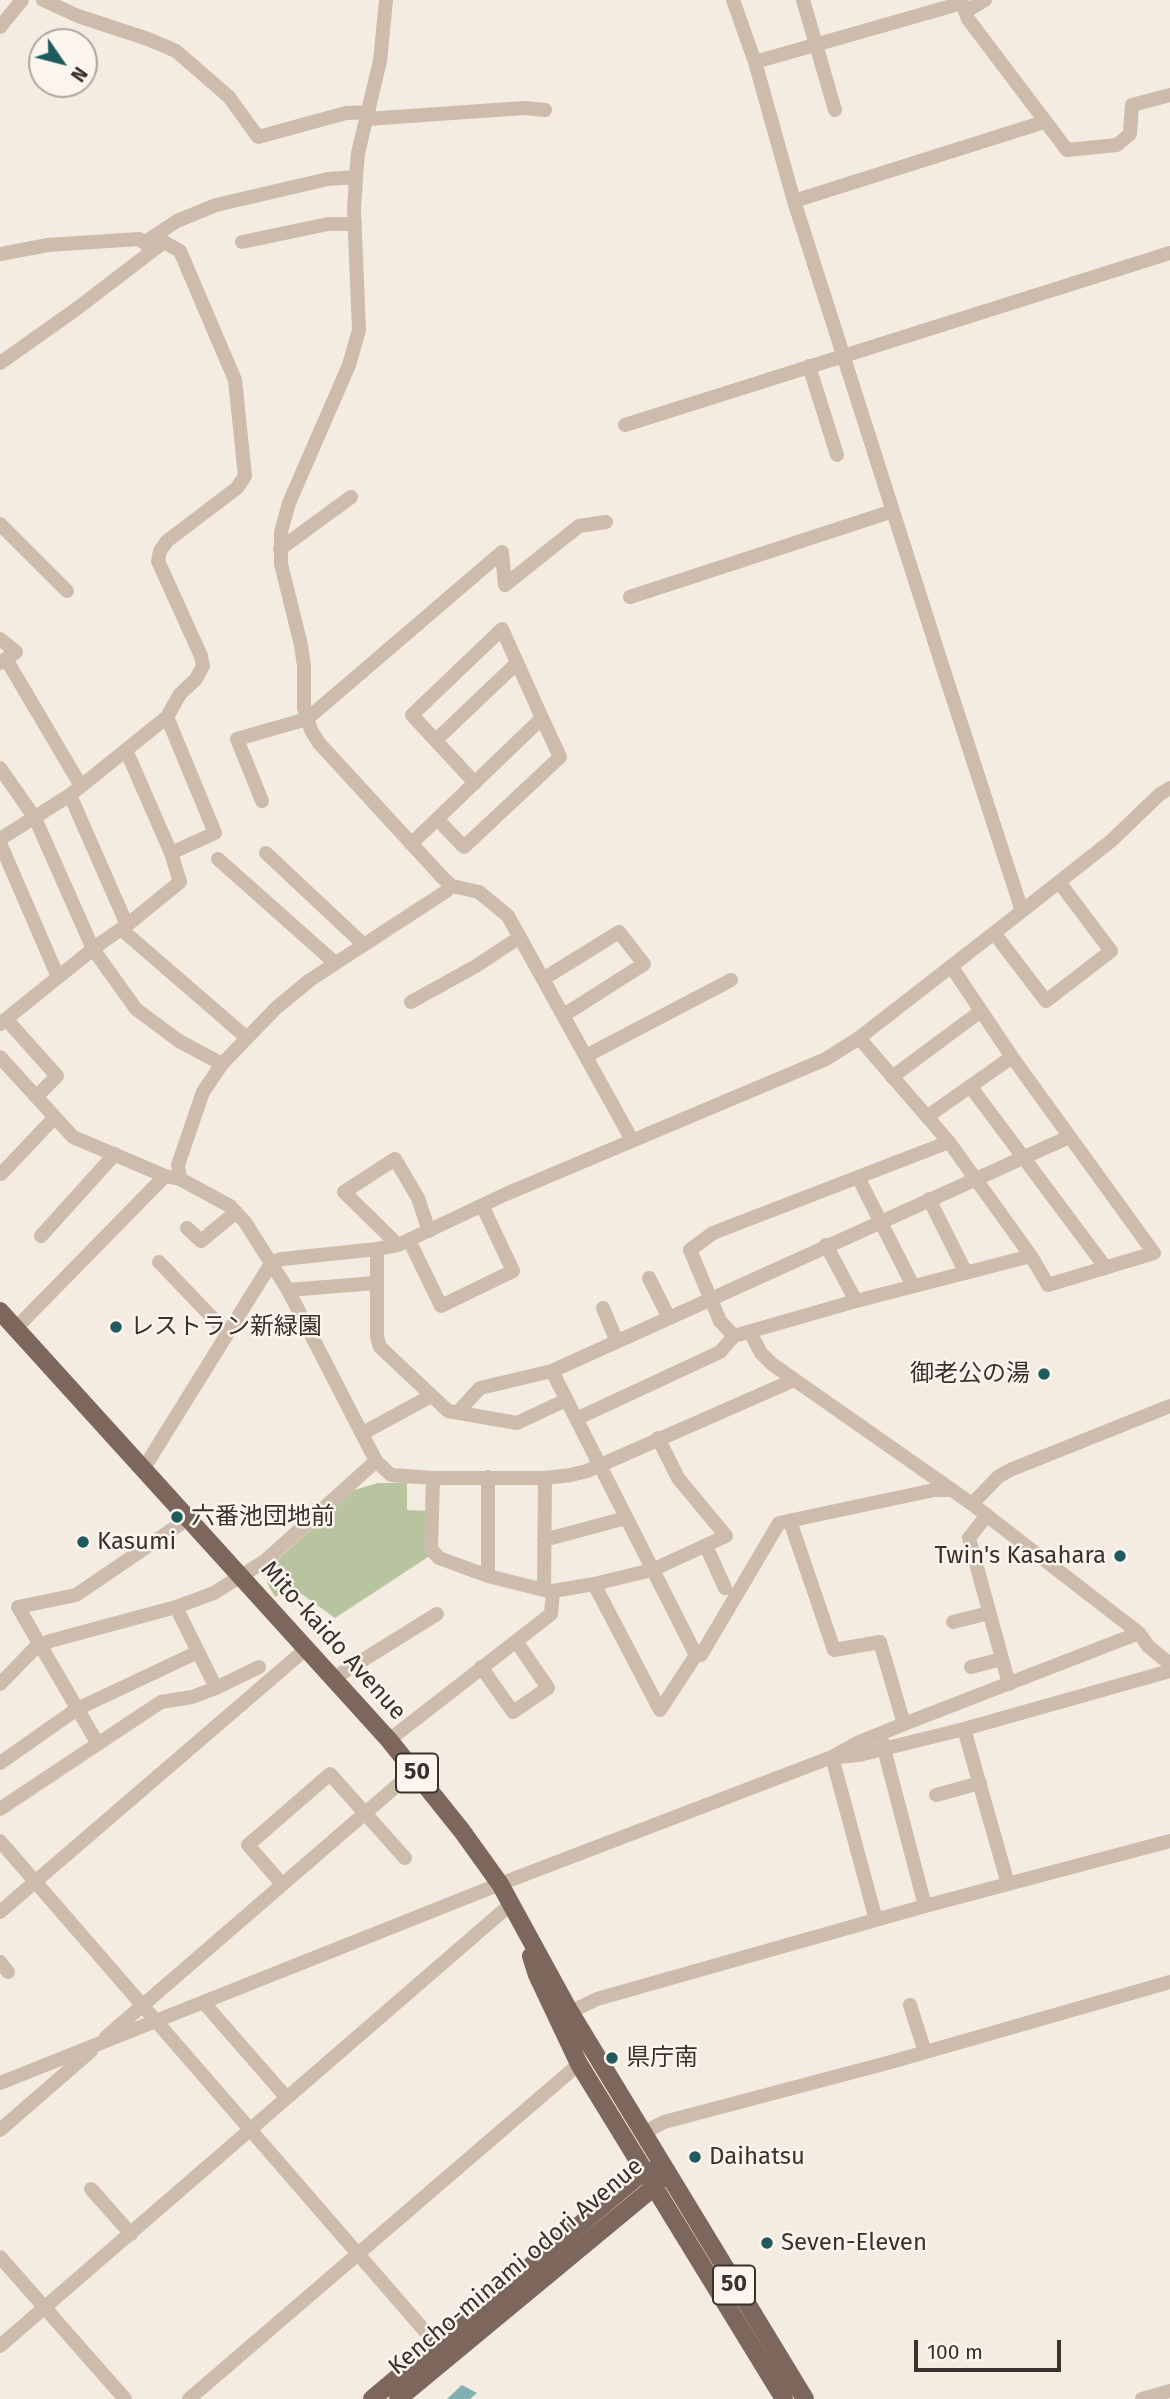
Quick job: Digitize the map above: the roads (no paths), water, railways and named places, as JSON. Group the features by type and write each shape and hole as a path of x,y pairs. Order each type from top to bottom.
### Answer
{"main road":[{"name":"Mito-kaido Avenue","path":"0,1311 334,1678 415,1770 463,1830 500,1884 570,2012 805,2399"},
{"name":"Mito-kaido Avenue","path":"523,1928 537,1975 579,2064 784,2399"},
{"name":"Kencho-minami odori Avenue","path":"372,2399 649,2179 666,2170"},
{"name":"Kencho-minami odori Avenue","path":"398,2399 649,2179"}],"street":[{"path":"0,27 22,0"},
{"path":"43,0 78,16 176,51 229,97 258,137 346,113 368,116 524,108 545,110"},
{"path":"386,0 380,61 358,153 356,177 359,330 349,365 289,503 281,533 281,564 301,645 304,708 319,743 452,886 479,892 508,916 632,1140"},
{"path":"733,0 755,62 794,201 1022,911"},
{"path":"803,0 835,110"},
{"path":"755,62 985,0"},
{"path":"963,5 1044,122 1068,150 1117,145 1130,134 1132,105 1170,95"},
{"path":"794,201 1044,122"},
{"path":"0,363 75,310 177,221 216,205 328,179 356,177"},
{"path":"242,242 328,225 355,224"},
{"path":"0,254 48,245 139,239 149,246 164,242 180,251 235,380 245,476 237,488 167,541 160,551 158,561 201,656 203,666 196,679 180,694 167,717 76,790 0,841 58,977"},
{"path":"625,425 1170,253"},
{"path":"809,366 837,455"},
{"path":"280,549 351,497"},
{"path":"630,597 893,511"},
{"path":"262,801 237,739 307,719 502,552 505,585 579,526 606,522"},
{"path":"0,524 67,591"},
{"path":"438,820 464,847 560,757 502,629 412,715 475,783"},
{"path":"0,639 16,652 3,661 76,790 124,927 247,1038"},
{"path":"436,740 517,663"},
{"path":"167,717 215,833 171,853"},
{"path":"411,844 541,718"},
{"path":"37,1096 57,1076 3,1021 180,882 171,853 125,750"},
{"path":"0,768 35,818 93,949 136,1009 179,1041 222,1064"},
{"path":"144,1468 272,1262 377,1249 403,1242 632,1140 826,1059 859,1038 1059,882 1111,841 1160,794 1170,788"},
{"path":"266,853 363,944"},
{"path":"218,859 334,962"},
{"path":"994,933 1046,1001 1111,951 1059,882"},
{"path":"180,1178 178,1165 203,1092 222,1064 291,995 334,962 452,886"},
{"path":"543,979 619,932 644,964 564,1015"},
{"path":"411,1002 476,966 520,937"},
{"path":"859,1038 949,1142 1031,1256 1048,1285 1154,1253 1012,1057 951,966"},
{"path":"586,1056 731,980"},
{"path":"892,1077 981,1011"},
{"path":"0,1057 73,1137 165,1175 180,1178 236,1212 272,1262 288,1290 376,1461 391,1475 433,1478 545,1478 571,1475 794,1380"},
{"path":"928,1116 1012,1057"},
{"path":"970,1086 1105,1268"},
{"path":"0,1172 1,1174 55,1117"},
{"path":"457,1412 480,1388 552,1371 1069,1136"},
{"path":"734,1336 720,1321 690,1250 713,1233 949,1142"},
{"path":"41,1236 115,1154"},
{"path":"429,1231 418,1198 395,1159 344,1192 403,1242 441,1306 513,1271 482,1205"},
{"path":"16,1328 165,1175"},
{"path":"859,1177 913,1286"},
{"path":"929,1199 966,1273"},
{"path":"187,1228 201,1241 236,1212"},
{"path":"826,1245 856,1300"},
{"path":"377,1249 377,1337 380,1347 448,1411 517,1423 566,1400"},
{"path":"576,1419 720,1352 734,1336 856,1300 1031,1256"},
{"path":"159,1262 227,1333"},
{"path":"649,1278 669,1318"},
{"path":"288,1290 376,1283"},
{"path":"603,1308 617,1342"},
{"path":"750,1332 761,1353 794,1380 988,1515 1139,1633 1148,1646 1170,1664"},
{"path":"552,1371 696,1655"},
{"path":"363,1433 431,1396"},
{"path":"972,1504 998,1477 1010,1470 1170,1406"},
{"path":"433,1478 431,1549 439,1558 488,1576 548,1590 594,1584 652,1570 726,1536 678,1478 658,1438"},
{"path":"0,1684 27,1656 50,1641 214,1594 265,1561 376,1461"},
{"path":"488,1478 488,1576"},
{"path":"389,1740 551,1614 544,1540 545,1478"},
{"path":"594,1584 660,1710 696,1655 701,1655 779,1523 934,1490 952,1490"},
{"path":"988,1515 969,1538 1009,1684"},
{"path":"98,1744 18,1607 76,1595 189,1518"},
{"path":"544,1540 626,1518"},
{"path":"790,1521 834,1650 880,1642 904,1724"},
{"path":"706,1546 725,1588"},
{"path":"176,1607 216,1688"},
{"path":"953,1622 989,1613"},
{"path":"334,1678 436,1614"},
{"path":"882,1742 904,1724 1139,1633"},
{"path":"481,1667 513,1712 548,1688 516,1641"},
{"path":"0,1912 307,1648"},
{"path":"0,1763 77,1709 198,1652"},
{"path":"971,1667 1002,1659"},
{"path":"0,1809 161,1702 192,1697 259,1667"},
{"path":"0,2083 500,1884 832,1757 856,1743 882,1742 964,1729 1170,1671"},
{"path":"964,1729 1008,1884"},
{"path":"882,1742 925,1906"},
{"path":"832,1757 876,1920"},
{"path":"0,2130 415,1770"},
{"path":"282,1884 248,1845 330,1774 405,1858"},
{"path":"936,1795 980,1783"},
{"path":"0,1841 437,2345"},
{"path":"570,2012 597,1999 925,1906 1170,1841"},
{"path":"0,2346 510,1904"},
{"path":"643,2133 664,2122 925,2052 1170,1982"},
{"path":"204,2003 286,2097"},
{"path":"910,2005 925,2052"},
{"path":"189,2399 579,2064"},
{"path":"91,2189 131,2234"},
{"path":"0,2257 125,2399"},
{"path":"1142,2399 1170,2391"}],"water":[{"path":"462,2385 477,2393 470,2399 447,2399"}],"place":[{"name":"レストラン新緑園","path":"116,1327"},
{"name":"御老公の湯","path":"1044,1374"},
{"name":"六番池団地前","path":"177,1517"},
{"name":"Kasumi","path":"83,1542"},
{"name":"Twin's Kasahara","path":"1120,1556"},
{"name":"県庁南","path":"612,2058"},
{"name":"Daihatsu","path":"695,2157"},
{"name":"Seven-Eleven","path":"767,2243"}]}
